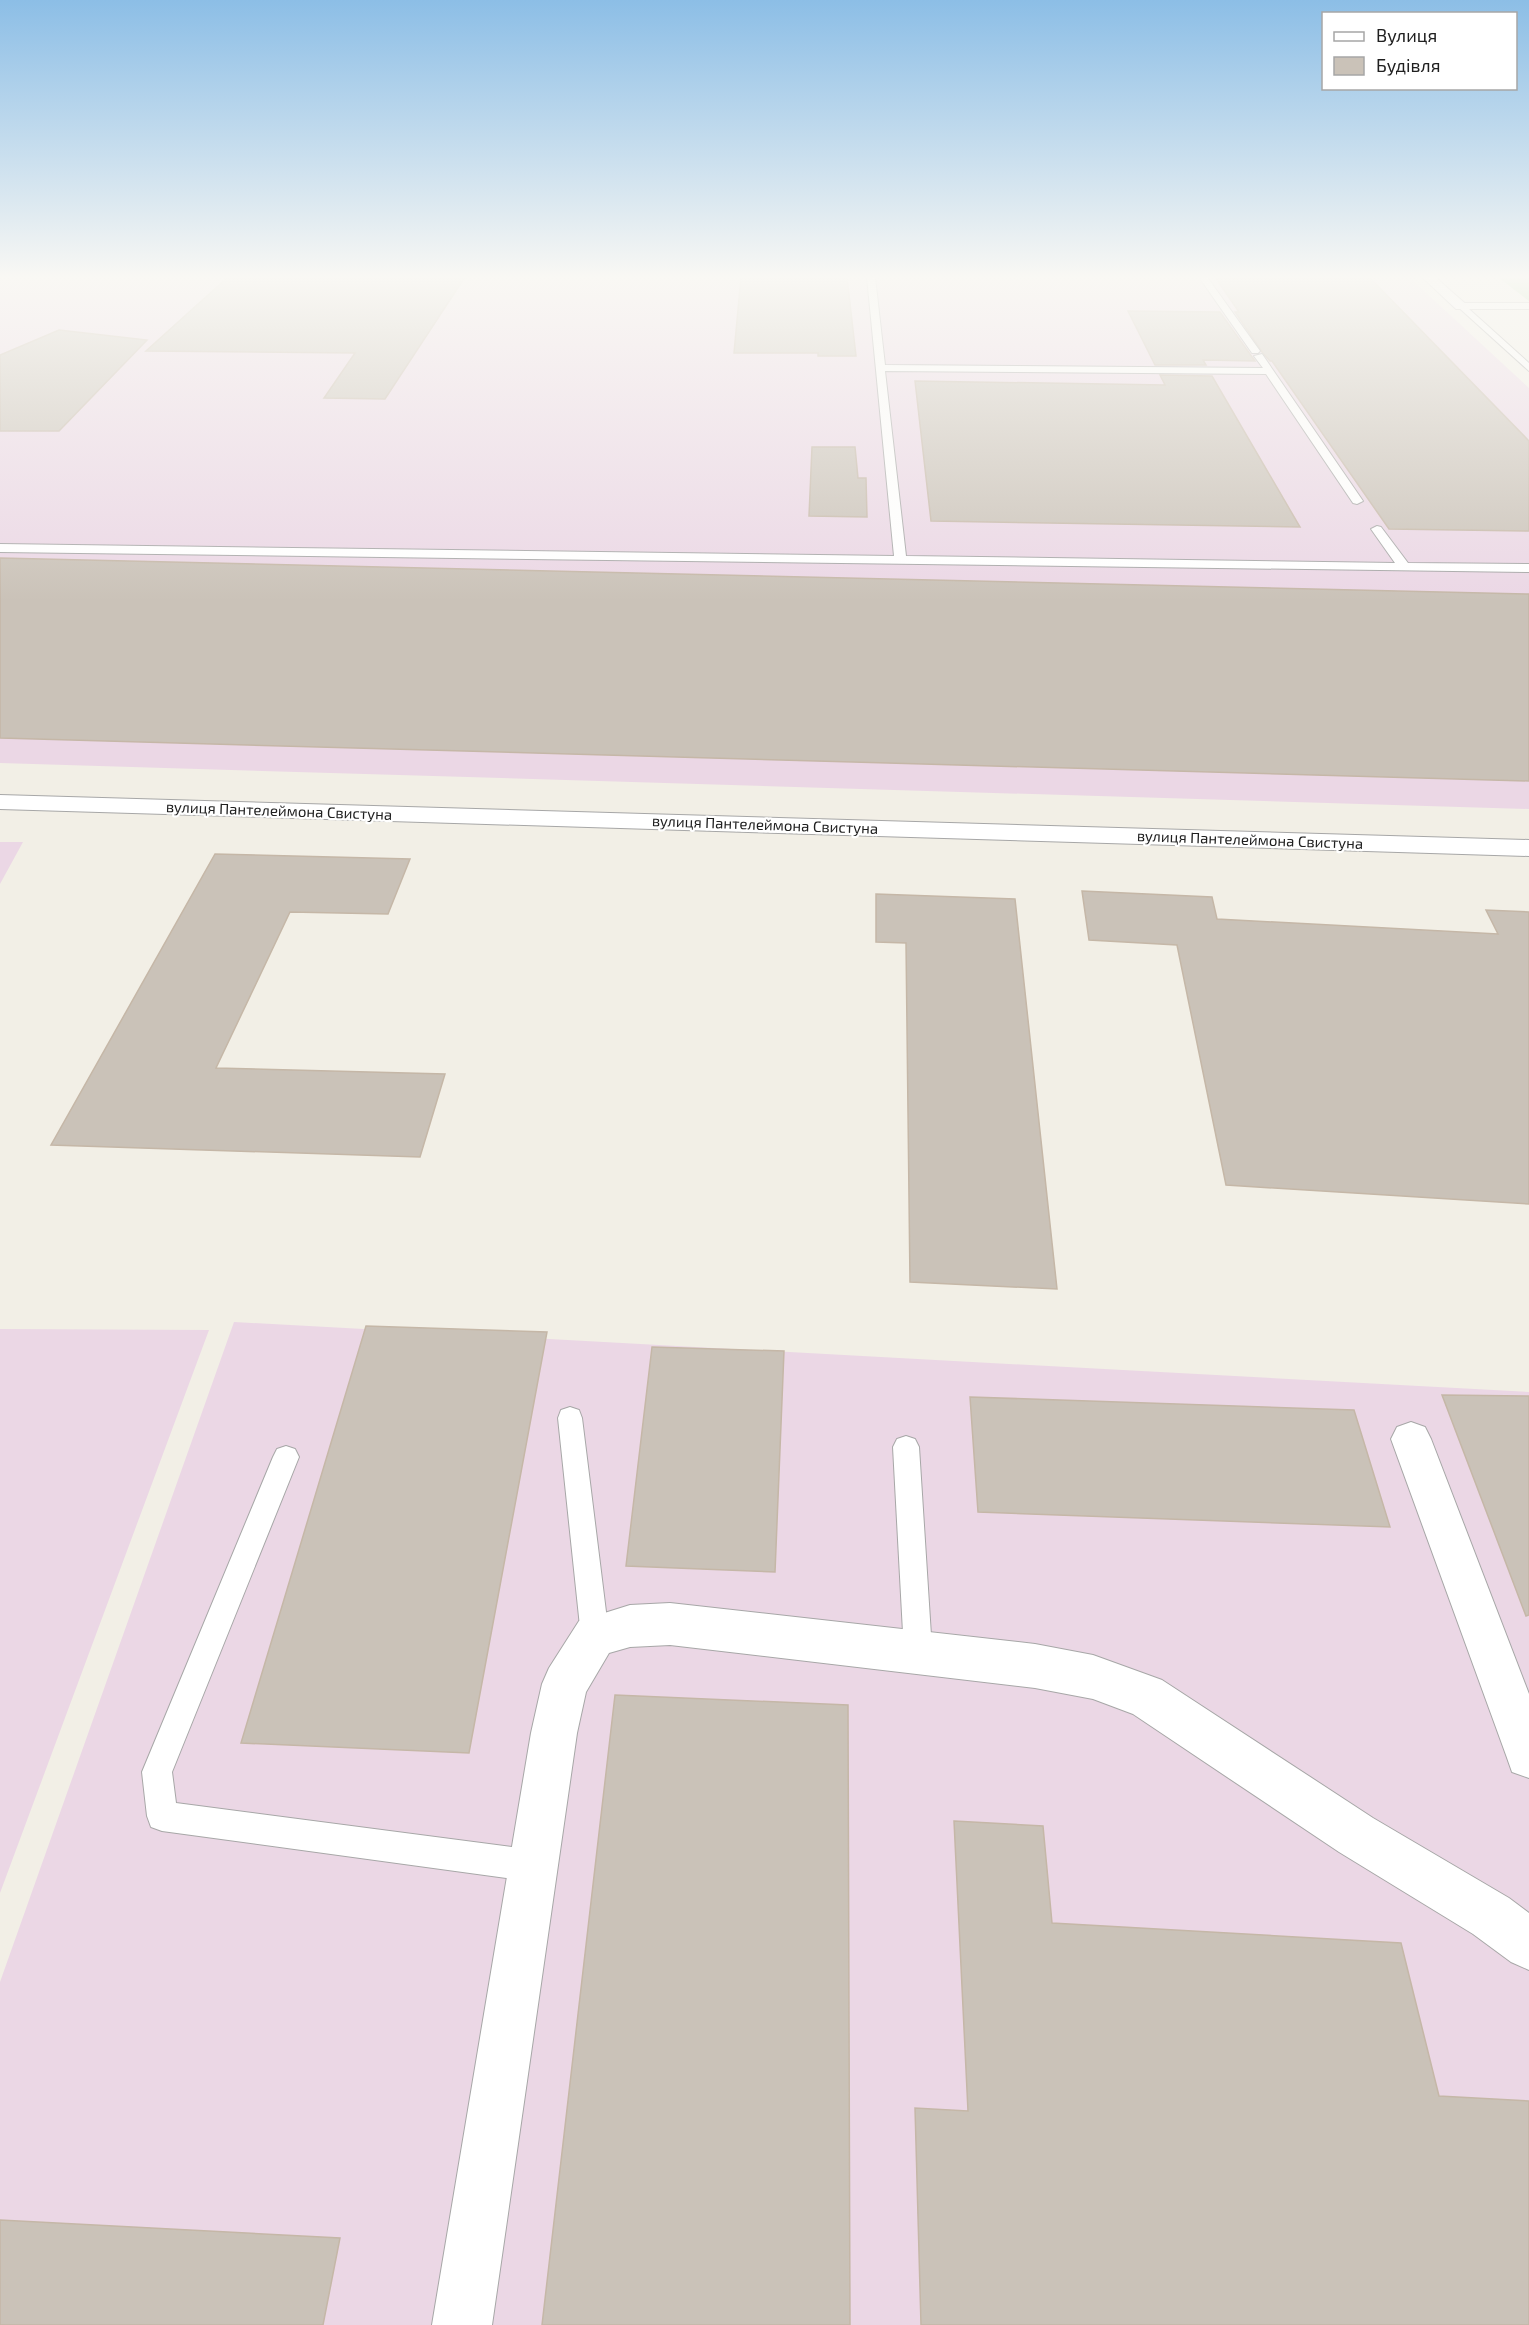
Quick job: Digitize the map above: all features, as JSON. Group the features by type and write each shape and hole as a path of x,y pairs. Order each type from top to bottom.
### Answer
{"street":[{"name":"вулиця Пантелеймона Свистуна","path":"0,802 1529,848"},
{"path":"1411,1439 1529,1755"},
{"path":"462,2325 536,1866 554,1733 565,1684 595,1636 630,1626 670,1624 918,1651 1035,1666 1081,1675 1146,1696 1356,1835 1491,1916 1529,1944"}],"lane":[{"path":"882,386 900,560"},
{"path":"1279,386 1357,501"},
{"path":"1377,529 1403,565"},
{"path":"0,548 1529,568"},
{"path":"570,1418 595,1636"},
{"path":"906,1447 918,1651"},
{"path":"286,1457 158,1772 162,1816 536,1866"}],"shaded area":[{"path":"0,386 1526,386 1529,388 1529,809 0,763"},
{"path":"0,842 23,842 0,884"},
{"path":"234,1322 1529,1392 1529,2325 0,2325 0,1982"},
{"path":"0,1329 209,1330 0,1893"}],"building":[{"path":"0,386 103,386 59,431 0,431"},
{"path":"333,386 394,386 385,399 324,398"},
{"path":"916,386 1218,386 1300,527 931,521"},
{"path":"1289,386 1475,386 1529,441 1529,531 1389,529"},
{"path":"812,447 855,447 858,478 866,478 867,517 809,516"},
{"path":"0,558 1529,594 1529,781 0,738"},
{"path":"215,854 410,859 388,914 290,912 216,1068 445,1074 420,1157 51,1145"},
{"path":"1082,891 1212,897 1217,919 1498,934 1486,910 1529,912 1529,1204 1226,1185 1177,945 1089,940"},
{"path":"876,894 1015,899 1057,1289 910,1282 906,943 876,942"},
{"path":"366,1326 547,1332 469,1753 241,1743"},
{"path":"652,1347 784,1351 775,1572 626,1566"},
{"path":"1442,1395 1529,1396 1529,1615 1526,1616"},
{"path":"970,1397 1354,1410 1390,1527 978,1512"},
{"path":"615,1695 848,1705 850,2325 542,2325"},
{"path":"954,1821 1043,1826 1052,1923 1401,1943 1439,2096 1529,2101 1529,2325 921,2325 915,2108 968,2111"},
{"path":"0,2220 340,2238 323,2325 0,2325"}]}
